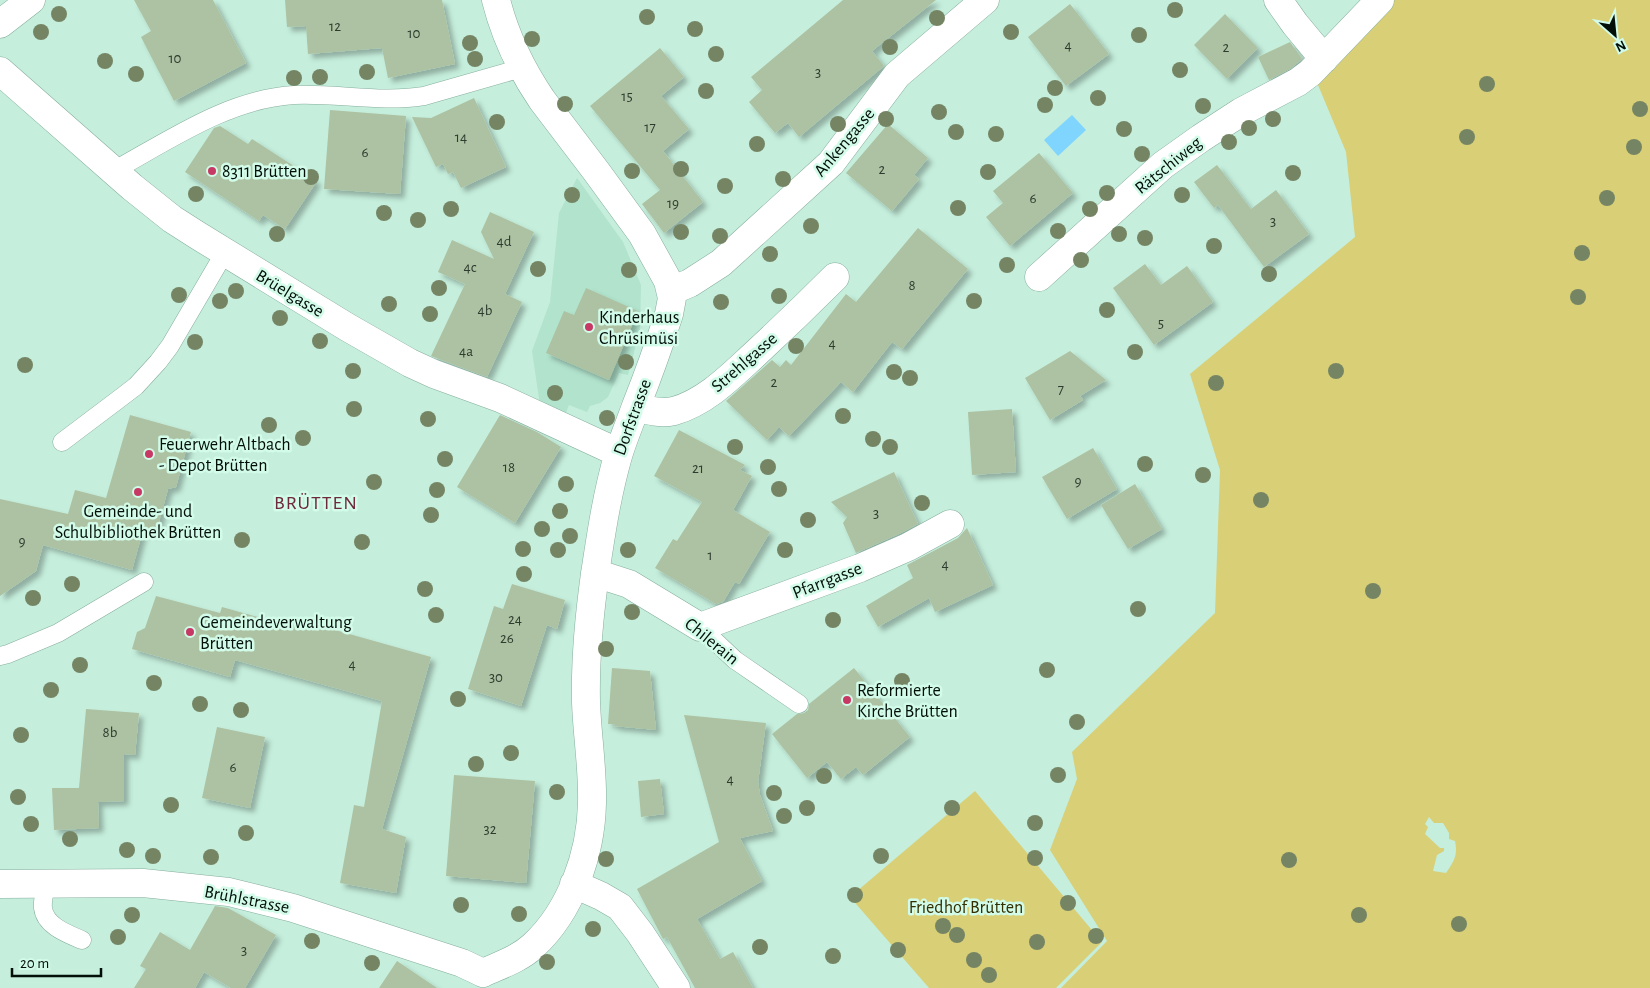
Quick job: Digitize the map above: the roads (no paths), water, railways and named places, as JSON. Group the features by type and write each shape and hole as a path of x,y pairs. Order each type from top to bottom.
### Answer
{"street":[{"path":"0,24 31,0"},
{"name":"Dorfstrasse","path":"484,980 532,946 552,923 564,905 582,863 592,805 586,718 586,666 588,628 595,573 606,504 619,453 669,314 672,298 668,281 632,220 542,100 522,68 504,29 496,0"},
{"name":"Ankengasse","path":"671,291 702,276 721,263 831,163 897,75 985,0"},
{"path":"1278,0 1295,24 1317,66"},
{"name":"Rätschiweg","path":"1038,277 1163,165 1241,112 1298,82 1317,66 1380,0"},
{"name":"Brüelgasse","path":"0,71 113,171 172,219 348,328 410,363 434,374 500,398 619,453"},
{"name":"Strehlgasse","path":"636,408 654,412 671,412 700,400 756,353 835,277"},
{"name":"Pfarrgasse","path":"700,627 878,560 908,547 950,524"},
{"name":"Chilerain","path":"595,573 629,584 700,627"},
{"name":"Brühlstrasse","path":"0,884 143,883 229,892 293,908 454,961 484,980"},
{"path":"574,884 602,896 620,907 640,933 676,988"}],"lane":[{"path":"113,171 210,118 249,103 296,95 408,99 522,68"},
{"path":"62,442 136,386 158,362 170,346 225,252"},
{"path":"0,656 58,633 144,582"},
{"name":"Chilerain","path":"700,627 734,660 799,704"},
{"path":"46,884 42,908 46,919 61,931 82,940"}],"water":[{"path":"1072,115 1086,130 1058,156 1044,140"}],"place":[{"name":"8311 Brütten","path":"212,171"},
{"name":"Kinderhaus Chrüsimüsi","path":"589,327"},
{"name":"Feuerwehr Altbach - Depot Brütten","path":"149,454"},
{"name":"Gemeinde- und Schulbibliothek Brütten","path":"138,492"},
{"name":"Gemeindeverwaltung Brütten","path":"190,632"},
{"name":"Reformierte Kirche Brütten","path":"847,700"}],"district":[{"name":"BRÜTTEN","path":"316,502"}],"park label":[{"name":"Friedhof Brütten","path":"966,907"}]}
